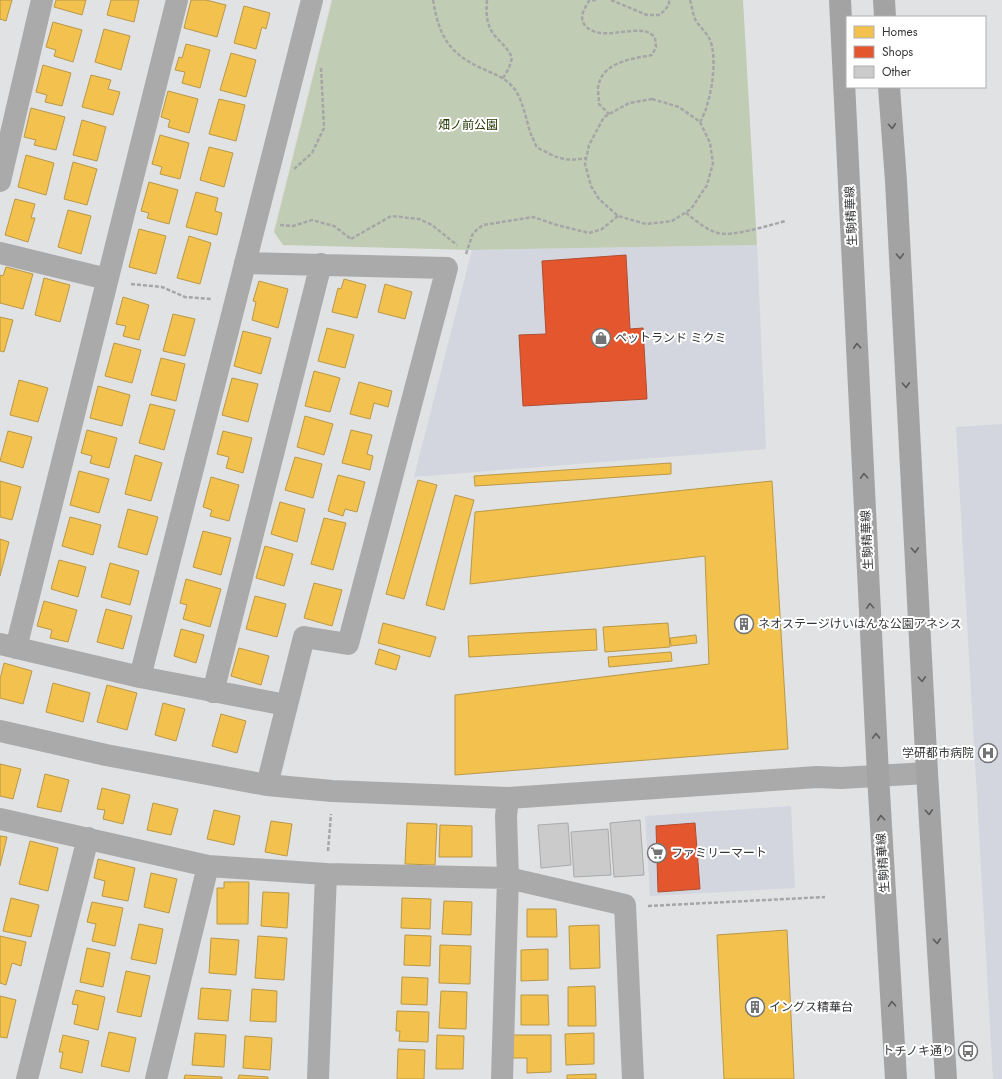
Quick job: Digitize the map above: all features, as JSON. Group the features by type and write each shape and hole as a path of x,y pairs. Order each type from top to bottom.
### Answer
{"main road":[{"name":"生駒精華線","path":"840,0 878,775 896,1079"},
{"path":"884,0 885,16"},
{"path":"889,88 896,189 927,773 946,1079"}],"street":[{"path":"0,181 42,0"},
{"path":"177,0 107,279 8,646 140,677 286,705"},
{"path":"140,677 312,0"},
{"path":"0,253 107,279"},
{"path":"246,263 447,268 348,644 304,637 267,785"},
{"path":"213,692 321,264"},
{"path":"0,731 106,756 267,785 332,791 508,798 817,777 841,778 927,773"},
{"path":"502,1079 508,878 506,816 508,798"},
{"path":"0,819 208,866 326,874 508,878 625,905 633,1079"},
{"path":"27,1079 88,838"},
{"path":"156,1079 208,866"},
{"path":"318,1079 326,874"}],"path":[{"path":"433,0 436,18 442,35 455,52 477,66 503,78 512,85 520,98 528,128 537,147 558,158 574,160 586,158"},
{"path":"487,0 487,20 494,35 509,50 512,58 509,68 503,78"},
{"path":"596,0 589,1 583,10 583,22 589,29 600,33 640,30 648,32 655,37 656,47 652,55 611,66 602,75 598,88 599,104 609,114"},
{"path":"611,0 646,16 660,15 669,5 670,0"},
{"path":"690,0 696,20 709,38 713,50 714,66 708,101 705,115 700,122"},
{"path":"290,171 312,153 324,128 320,65"},
{"path":"652,99 679,107 700,122 710,142 713,163 707,185 692,209 672,221 646,224 618,216 599,199 591,186 585,164 589,145 604,117 609,114 629,103 652,99"},
{"path":"686,213 701,225 717,233 729,234 786,221"},
{"path":"350,239 391,216 419,219 432,225 450,238 466,254 473,234 483,225 533,217 556,225 589,233 602,229 618,216"},
{"path":"255,225 293,226 312,220 334,226 350,239 352,245"},
{"path":"107,279 131,284 162,287 185,297 212,299 234,308"},
{"path":"326,874 332,810"},
{"path":"625,905 641,907 825,897"}],"shaded area":[{"path":"757,245 766,449 414,477 472,250"},
{"name":"学研都市病院","path":"1002,424 1002,1079 993,1079 956,427"},
{"path":"791,806 795,888 650,896 645,816"}],"green space":[{"name":"畑ノ前公園","path":"332,0 743,0 757,245 472,250 283,245 274,232"}],"building: Homes":[{"path":"0,0 12,0 6,21 0,19"},
{"path":"56,0 86,0 82,15 54,7"},
{"path":"111,0 139,0 134,22 107,15"},
{"path":"191,0 206,0 226,5 217,37 184,28"},
{"path":"244,6 270,13 266,29 262,27 256,49 234,43"},
{"path":"53,22 82,30 73,62 54,56 56,50 46,47"},
{"path":"104,29 130,36 121,70 95,62"},
{"path":"186,44 210,50 200,88 182,83 185,72 175,70 179,57 182,58"},
{"path":"231,53 256,60 246,97 220,90"},
{"path":"43,65 71,73 62,106 45,102 47,95 36,92"},
{"path":"91,75 111,80 108,89 120,92 113,115 82,107"},
{"path":"168,91 198,99 189,133 168,127 170,120 161,117"},
{"path":"219,99 245,105 236,141 209,134"},
{"path":"31,108 65,117 56,150 34,145 36,140 24,137"},
{"path":"82,120 106,127 97,161 73,155"},
{"path":"160,135 189,143 180,179 160,174 162,167 152,164"},
{"path":"209,147 233,153 224,187 200,180"},
{"path":"26,155 54,163 46,195 18,187"},
{"path":"73,162 97,169 87,205 64,199"},
{"path":"149,182 178,190 169,224 147,218 149,213 141,211"},
{"path":"196,192 218,198 215,211 222,213 217,235 186,227"},
{"path":"15,199 35,204 31,218 35,218 28,242 5,235"},
{"path":"68,210 91,216 81,254 58,247"},
{"path":"139,229 166,236 156,274 129,267"},
{"path":"189,236 211,243 200,284 177,278"},
{"path":"6,267 33,274 23,309 0,303 0,275 3,276"},
{"path":"44,278 70,285 60,322 35,315"},
{"path":"344,279 366,285 357,318 332,312 338,288 341,289"},
{"path":"259,281 288,289 278,328 252,320 256,302 253,301"},
{"path":"385,284 412,292 405,319 378,312"},
{"path":"123,297 149,305 139,340 123,336 126,326 116,324"},
{"path":"173,314 195,319 185,356 163,351"},
{"path":"0,317 13,320 4,352 0,351"},
{"path":"327,328 354,335 345,368 318,361"},
{"path":"243,331 271,338 261,374 234,366"},
{"path":"114,343 141,350 132,383 105,376"},
{"path":"161,358 185,364 176,401 151,395"},
{"path":"314,371 340,378 330,412 305,406"},
{"path":"232,378 258,384 248,422 222,415"},
{"path":"19,380 48,388 38,422 10,415"},
{"path":"359,382 392,391 388,407 374,403 370,419 350,414"},
{"path":"98,386 130,395 122,426 90,418"},
{"path":"150,404 175,410 164,450 139,443"},
{"path":"305,416 333,424 324,455 297,447"},
{"path":"87,430 117,438 109,468 90,463 92,456 81,453"},
{"path":"351,430 372,435 367,454 373,456 370,470 342,463"},
{"path":"8,431 32,437 23,468 0,461"},
{"path":"223,431 252,438 243,473 226,468 229,457 217,454"},
{"path":"135,455 162,463 151,501 125,494"},
{"path":"295,457 322,464 313,498 285,490"},
{"path":"671,463 671,474 475,486 474,476"},
{"path":"79,471 109,479 99,513 70,505"},
{"path":"338,475 365,482 357,512 345,509 343,516 328,511"},
{"path":"211,477 239,485 229,521 210,516 212,510 203,507"},
{"path":"418,480 437,485 404,599 386,594"},
{"path":"0,481 21,487 12,520 0,517"},
{"name":"ネオステージけいはんな公園アネシス","path":"772,481 788,749 455,775 455,695 709,664 705,556 470,584 475,512"},
{"path":"455,495 474,500 444,610 426,605"},
{"path":"280,502 305,509 297,542 271,534"},
{"path":"128,509 158,517 147,555 118,547"},
{"path":"70,517 101,525 93,555 62,546"},
{"path":"324,518 346,523 333,570 311,564"},
{"path":"203,531 231,538 221,575 193,567"},
{"path":"0,539 9,542 0,576"},
{"path":"265,546 293,554 284,586 256,578"},
{"path":"59,560 86,567 78,597 51,589"},
{"path":"110,563 139,571 130,605 101,597"},
{"path":"186,579 221,589 210,627 183,619 187,605 180,603"},
{"path":"314,583 342,590 332,626 304,618"},
{"path":"255,596 286,604 277,637 246,629"},
{"path":"44,601 77,610 68,642 50,638 52,630 37,626"},
{"path":"106,609 132,616 123,649 97,642"},
{"path":"383,623 436,637 430,657 378,643"},
{"path":"668,623 670,647 605,652 603,627"},
{"path":"181,629 204,635 196,663 174,656"},
{"path":"596,629 597,650 469,657 468,636"},
{"path":"696,635 697,643 671,646 670,638"},
{"path":"239,648 269,656 261,685 231,676"},
{"path":"379,649 400,656 396,670 375,664"},
{"path":"671,652 672,661 609,667 608,657"},
{"path":"4,663 32,671 23,704 0,698 0,679"},
{"path":"53,683 90,693 83,722 46,712"},
{"path":"107,685 137,693 127,730 97,722"},
{"path":"163,703 185,709 176,741 155,735"},
{"path":"221,714 246,721 237,753 212,746"},
{"path":"0,764 21,769 13,799 0,796"},
{"path":"45,774 69,780 61,812 37,807"},
{"path":"102,788 130,795 123,824 103,819 105,810 97,809"},
{"path":"153,803 178,809 171,835 147,830"},
{"path":"214,810 240,816 234,845 207,839"},
{"path":"271,821 292,824 287,856 265,852"},
{"path":"407,823 437,824 435,865 405,864"},
{"path":"440,825 472,826 472,857 439,857"},
{"path":"0,836 7,837 0,866"},
{"path":"30,841 58,848 48,891 19,884"},
{"path":"98,859 135,868 128,901 102,896 105,881 94,878"},
{"path":"151,873 177,879 169,913 144,907"},
{"path":"224,882 249,882 248,924 217,924 217,888 224,888"},
{"path":"263,892 289,893 287,928 261,926"},
{"path":"11,898 39,905 31,937 3,931"},
{"path":"402,898 431,899 430,929 401,928"},
{"path":"444,901 472,902 471,935 442,934"},
{"path":"92,902 123,908 115,946 92,941 96,924 87,922"},
{"path":"527,909 556,909 557,937 527,937"},
{"path":"139,924 163,929 156,964 131,959"},
{"path":"599,925 600,968 570,969 569,926"},
{"name":"イングス精華台","path":"787,930 794,1079 724,1079 717,935"},
{"path":"405,935 431,936 430,966 404,965"},
{"path":"0,936 26,942 21,966 12,963 6,985 0,983"},
{"path":"258,936 287,938 284,980 255,978"},
{"path":"211,938 239,940 236,975 209,973"},
{"path":"440,945 471,946 470,984 439,983"},
{"path":"87,948 110,953 103,987 80,982"},
{"path":"548,949 548,980 521,981 521,950"},
{"path":"126,971 150,976 141,1017 117,1012"},
{"path":"402,977 428,978 427,1005 401,1004"},
{"path":"595,986 596,1026 568,1026 568,987"},
{"path":"201,988 231,990 228,1021 198,1019"},
{"path":"252,989 277,991 276,1022 250,1021"},
{"path":"76,990 105,997 98,1030 74,1024 78,1005 72,1004"},
{"path":"441,991 467,992 466,1029 439,1028"},
{"path":"521,995 548,995 549,1025 521,1025"},
{"path":"0,996 16,1000 7,1038 0,1037"},
{"path":"397,1011 429,1012 428,1042 399,1041 400,1031 396,1031"},
{"path":"109,1032 136,1038 129,1072 101,1066"},
{"path":"195,1033 226,1035 224,1067 192,1065"},
{"path":"594,1033 594,1064 566,1065 565,1034"},
{"path":"63,1035 89,1041 82,1073 60,1068 63,1052 59,1052"},
{"path":"437,1035 464,1036 463,1069 436,1069"},
{"path":"512,1035 551,1035 551,1072 527,1073 527,1058 513,1058"},
{"path":"245,1036 272,1038 270,1070 243,1068"},
{"path":"398,1049 425,1050 424,1079 397,1079"},
{"path":"596,1074 596,1079 567,1079 567,1075"},
{"path":"185,1075 222,1077 222,1079 184,1079"},
{"path":"239,1075 268,1077 268,1079 238,1079"}],"building: Shops":[{"path":"626,255 630,329 643,328 647,399 523,406 519,335 546,334 542,261"},
{"path":"695,823 700,889 658,892 656,826"}],"building: Other":[{"path":"640,820 644,875 614,877 610,823"},
{"path":"568,823 571,865 541,868 538,825"},
{"path":"608,829 611,875 574,877 571,832"}],"place":[{"name":"ペットランド ミクミ","path":"601,338"},
{"name":"ネオステージけいはんな公園アネシス","path":"744,624"},
{"name":"学研都市病院","path":"988,753"},
{"name":"ファミリーマート","path":"657,853"},
{"name":"イングス精華台","path":"755,1007"},
{"name":"トチノキ通り","path":"968,1051"}]}
